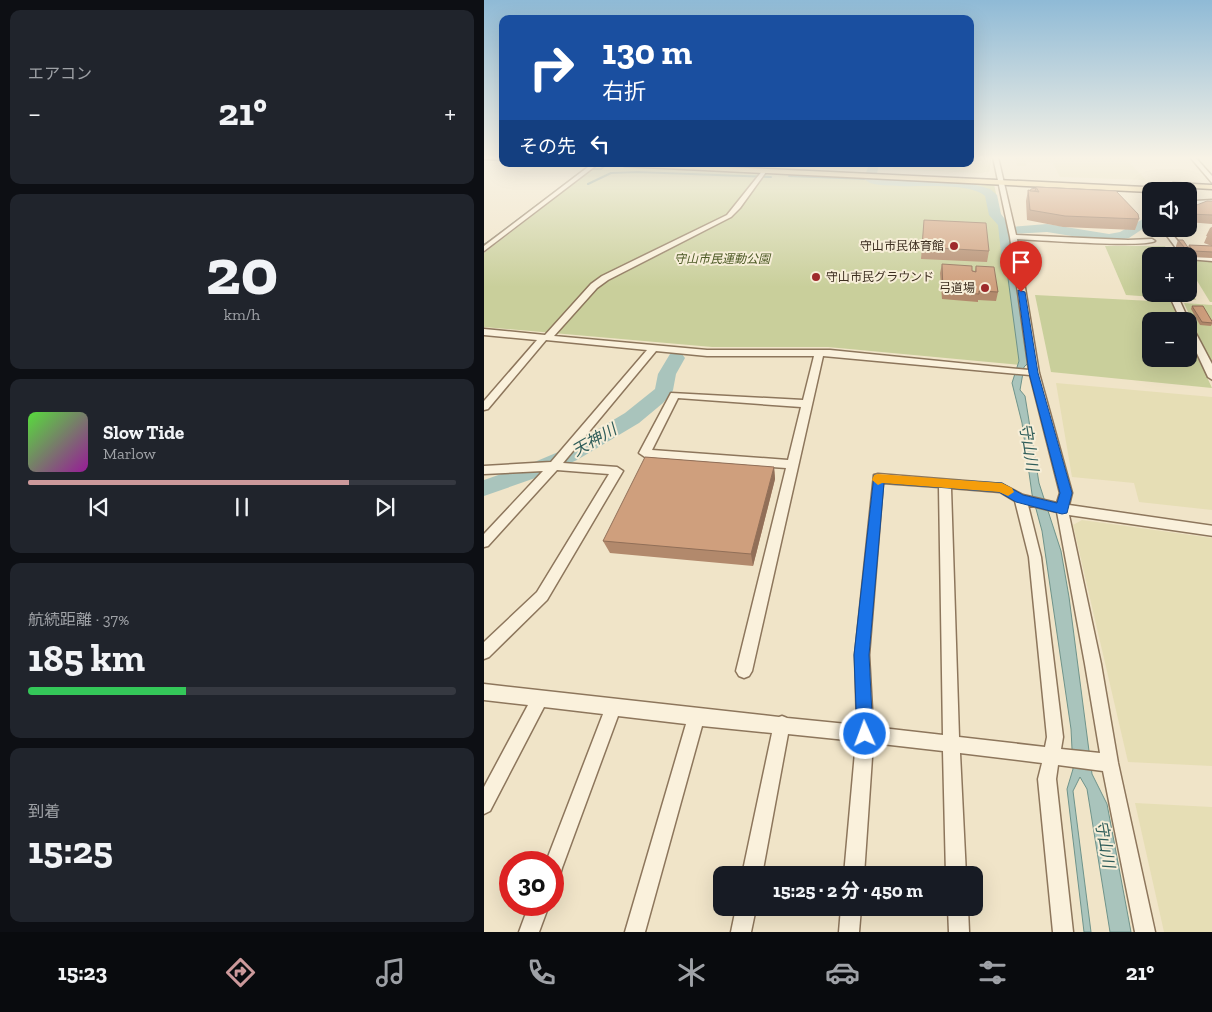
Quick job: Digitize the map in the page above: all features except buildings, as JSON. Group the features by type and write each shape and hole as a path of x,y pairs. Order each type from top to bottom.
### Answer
{"street":[{"path":"484,249 547,200"},
{"path":"484,407 594,286 605,278 729,216 743,200"},
{"path":"1005,200 1013,235 1034,373 1066,493 1062,509 1093,664 1110,763 1146,932"},
{"path":"1197,203 1212,202"},
{"path":"1013,235 1128,242 1152,241"},
{"path":"1171,237 1179,247"},
{"path":"1197,258 1212,259"},
{"path":"484,332 707,353 819,353 1034,373"},
{"path":"1197,345 1212,377"},
{"path":"484,542 554,466 654,347"},
{"path":"744,671 819,353"},
{"path":"793,464 645,453 675,395 807,404"},
{"path":"484,470 554,466 617,471 542,596 484,652"},
{"path":"855,866 865,734 862,655 878,478 1002,488 1020,499 1062,509 1212,532"},
{"path":"946,483 951,744 956,866"},
{"path":"1020,499 1035,557 1054,737 1047,778 1063,932"},
{"path":"484,692 696,717 782,724 1110,763"},
{"path":"484,805 540,698"},
{"path":"559,851 614,706"},
{"path":"635,932 696,717"},
{"path":"754,866 782,724"},
{"path":"529,932 535,916"},
{"path":"741,932 744,916"},
{"path":"849,932 850,916"},
{"path":"958,916 959,932"}],"shaded area":[{"path":"1056,383 1212,397 1212,510 1139,502 1134,483 1072,477"},
{"path":"1082,520 1212,538 1212,766 1128,762 1073,525"},
{"path":"1135,803 1212,807 1212,932 1164,932"}],"green space":[{"name":"守山市民運動公園","path":"552,200 997,200 1032,366 828,347 712,347 484,327 484,253"},
{"path":"1105,246 1165,246 1142,247 1142,296 1126,295"},
{"path":"1197,259 1212,260 1212,302 1210,302 1197,281"},
{"path":"1035,295 1171,302 1176,312 1142,312 1142,367 1197,367 1197,356 1212,388 1051,372"},
{"path":"1184,303 1212,305 1212,366 1197,332 1197,312 1188,312"}],"water":[{"path":"1008,232 1029,362 1024,367 1020,390 1025,396 1039,483 1061,551 1069,597 1092,774 1107,804 1131,932 1110,932 1087,789 1080,777 1073,791 1091,932 1084,932 1067,789 1073,769 1071,729 1042,531 1032,494 1022,423 1012,383 1019,361 1002,233"}],"waterway":[{"path":"487,243 543,200"},
{"name":"守山川","path":"992,200 995,215 1004,224 1009,261"},
{"path":"1005,231 1047,228 1109,238 1124,235 1142,224"},
{"path":"484,245 489,242"},
{"name":"天神川","path":"484,488 533,471 570,455 632,418 656,399 664,390 667,374 676,358"}],"slow traffic":[{"path":"878,480 878,478 1002,488 1008,492"}],"place":[{"name":"守山市民体育館","path":"954,246"},
{"name":"守山市民グラウンド","path":"816,277"},
{"name":"弓道場","path":"985,288"}],"route":[{"path":"865,734 862,655 878,478 1002,488 1020,499 1062,509 1066,493 1034,373 1021,292"}]}
